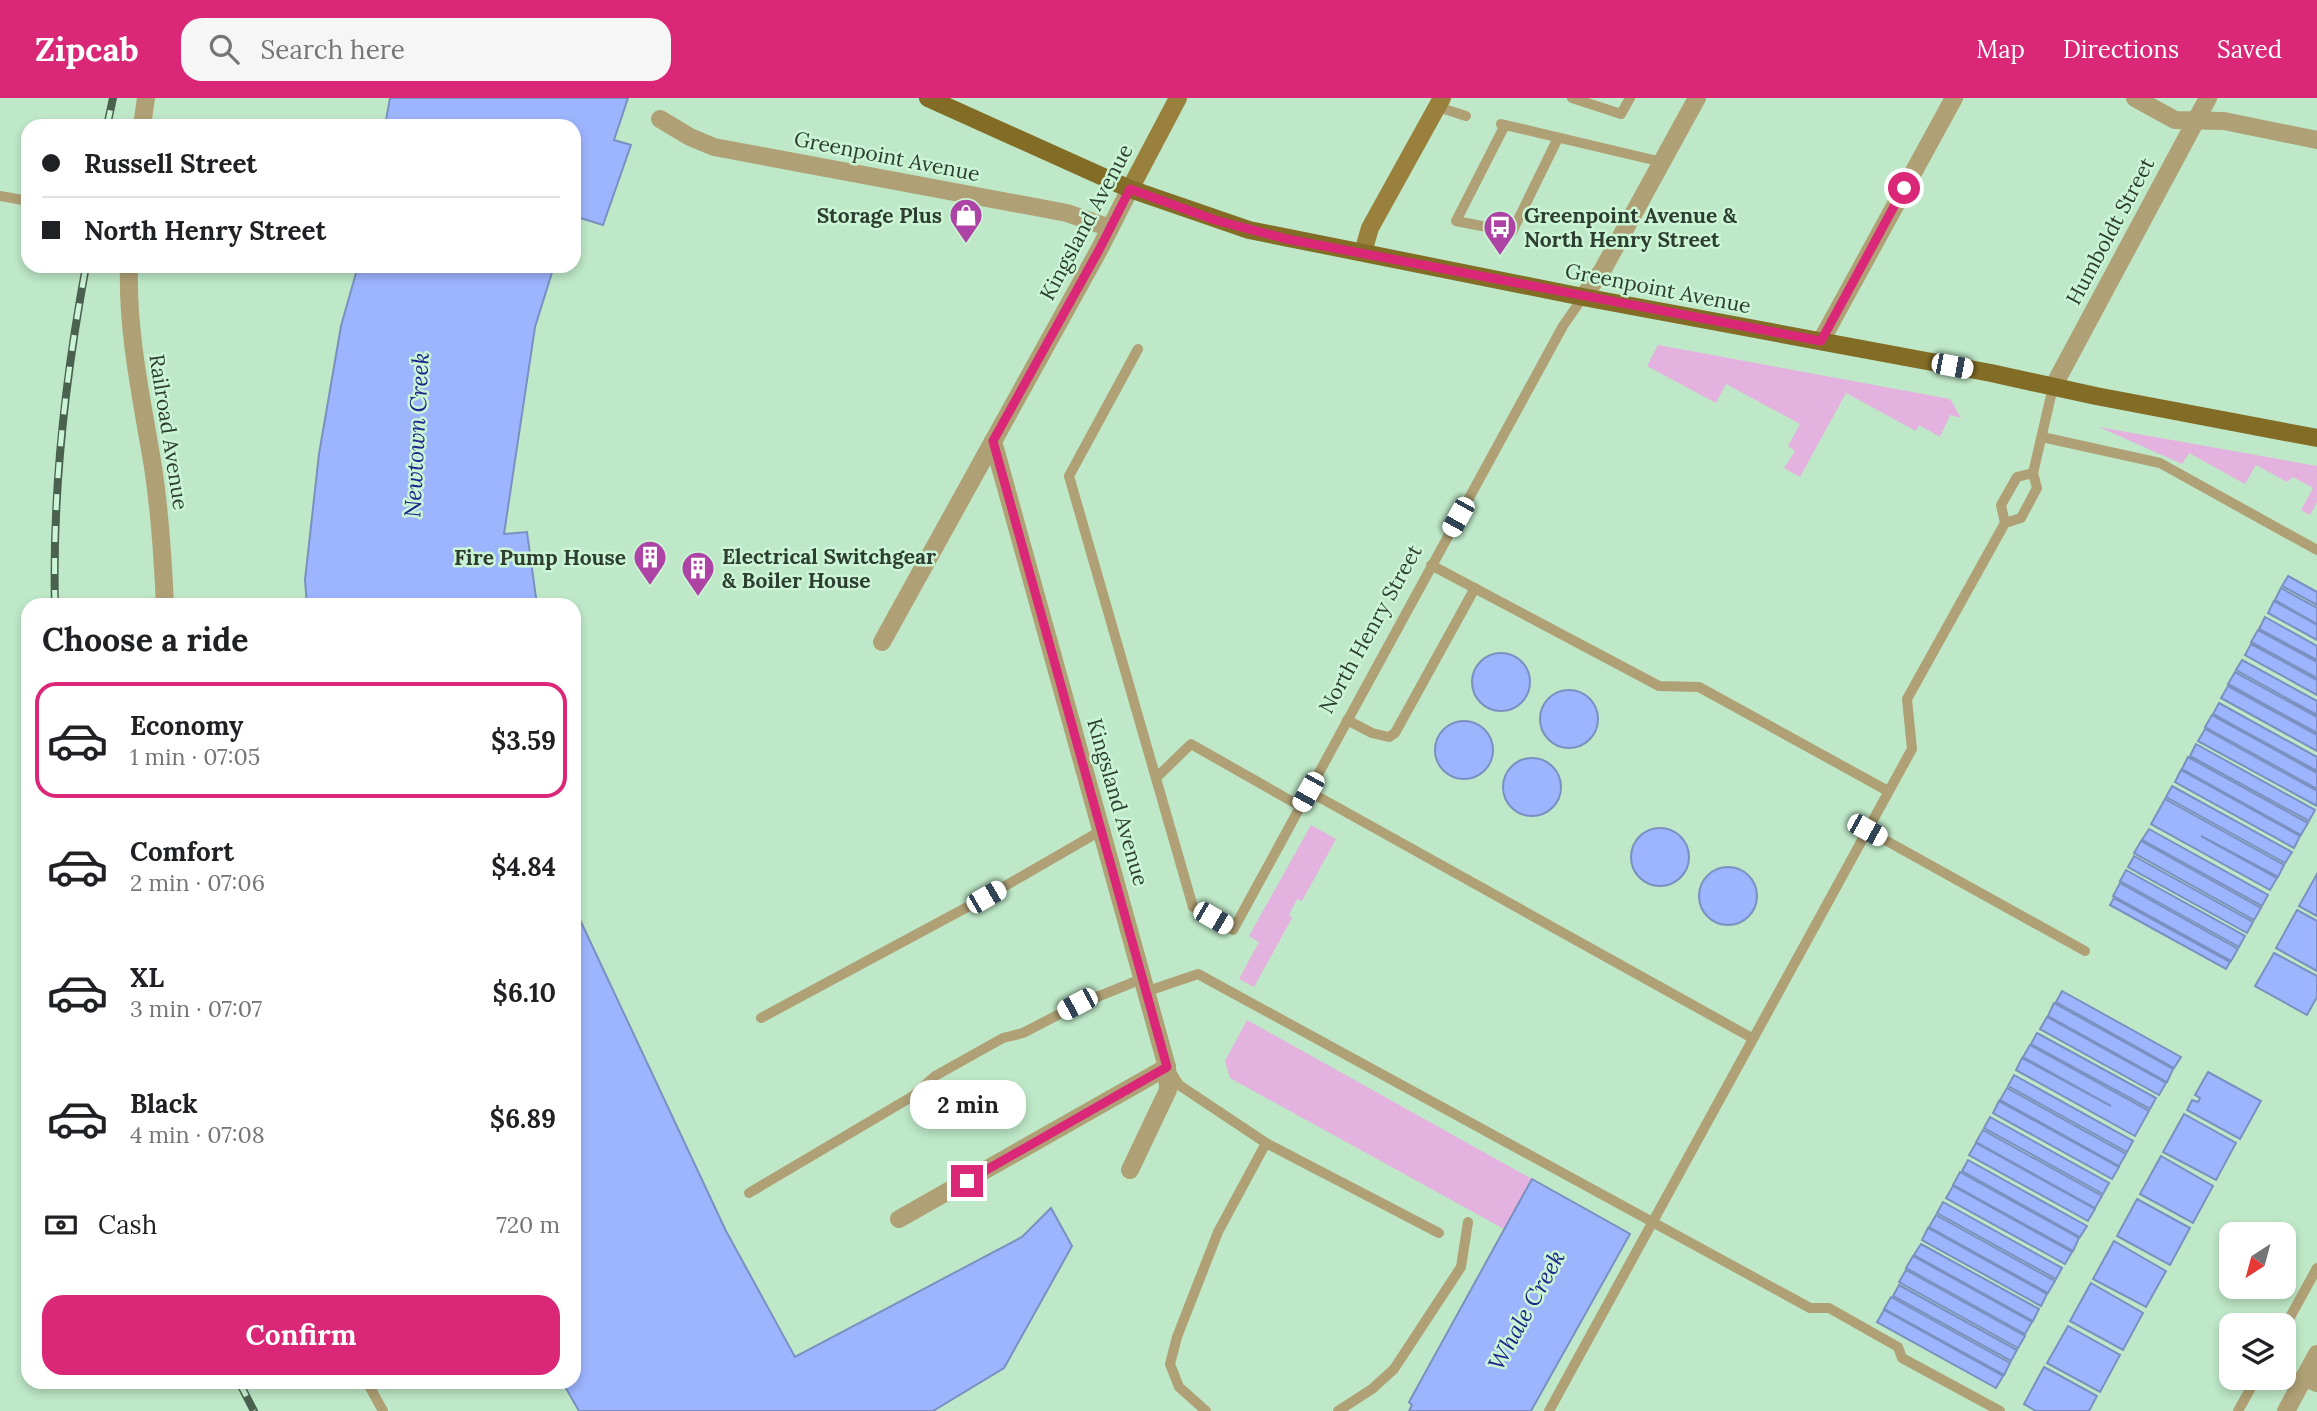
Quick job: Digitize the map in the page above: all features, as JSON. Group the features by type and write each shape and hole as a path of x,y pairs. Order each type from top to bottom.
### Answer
{"main road":[{"name":"Greenpoint Avenue","path":"929,98 1130,189 1249,230 2317,438"},
{"name":"Kingsland Avenue","path":"1130,189 1178,98"},
{"path":"1363,253 1370,228 1440,102"}],"street":[{"path":"143,119 146,98"},
{"name":"North Henry Street","path":"1583,297 1602,271 1697,98"},
{"path":"1821,341 1954,98"},
{"path":"2135,98 2175,120 2224,121 2317,140"},
{"name":"Humboldt Street","path":"2053,387 2208,98"},
{"name":"Greenpoint Avenue","path":"660,119 690,137 714,146 1067,214 1110,228"},
{"name":"Kingsland Avenue","path":"882,642 1130,189"},
{"name":"Railroad Avenue","path":"128,273 131,336 159,512 165,598"},
{"name":"Kingsland Avenue","path":"993,441 1167,1067 1168,1090 1130,1170"},
{"path":"900,1219 1167,1067"},
{"path":"2286,1411 2311,1380 2317,1354"}],"lane":[{"path":"1572,98 1621,114 1630,98"},
{"path":"1440,102 1466,116"},
{"path":"1558,138 1512,232 1456,220 1502,125 1662,162"},
{"path":"0,199 21,200"},
{"name":"North Henry Street","path":"1156,778 1193,906 1233,930 1563,326 1583,297"},
{"path":"1138,349 1069,476 1156,778 1191,744 1300,806"},
{"path":"2005,523 2021,518 2037,488 2033,473 2053,387"},
{"path":"2042,437 2160,463 2317,550"},
{"path":"1549,1411 1912,749 1907,699 2005,523 2001,505 2017,477 2033,473"},
{"path":"1432,565 1659,686 1699,687 1888,791"},
{"path":"1347,720 1382,737 1395,733 1475,588"},
{"path":"1308,792 1752,1038"},
{"path":"761,1018 986,897 1102,830"},
{"path":"1867,830 2085,951"},
{"path":"749,1193 913,1096 935,1076 1003,1038 1023,1033 1077,1004 1198,974 1810,1308 1829,1308 1898,1347 1902,1358 2000,1411"},
{"path":"1167,1067 1179,1085 1266,1143 1439,1233"},
{"path":"1206,1411 1179,1388 1170,1364 1177,1337 1218,1231 1266,1143"},
{"path":"1338,1411 1372,1390 1394,1369 1461,1267 1468,1222"},
{"path":"2292,1313 2317,1268"},
{"path":"371,1389 383,1411"},
{"path":"2238,1411 2250,1390"}],"shaded area":[{"path":"1658,345 1950,399 1961,418 1950,415 1940,437 1919,425 1916,431 1846,393 1800,477 1784,468 1795,451 1788,446 1800,424 1726,384 1716,403 1647,366"},
{"path":"2099,427 2317,466 2317,502 2310,515 2301,510 2313,488 2293,477 2287,482 2256,465 2245,484 2189,453 2182,464"},
{"path":"1311,825 1336,839 1302,901 1297,899 1289,915 1292,918 1254,987 1239,979 1259,942 1249,936"},
{"path":"1247,1020 1532,1179 1504,1229 1230,1078 1225,1061"}],"water":[{"path":"390,98 628,98 614,140 631,145 603,225 581,218 581,119 386,119"},
{"name":"Newtown Creek","path":"356,273 552,273 535,327 504,534 527,532 536,598 306,598 305,580 319,454 341,326"},
{"path":"2288,576 2317,592 2317,605 2282,586"},
{"path":"2281,588 2317,608 2317,624 2275,600"},
{"path":"2274,601 2317,625 2317,640 2268,613"},
{"path":"2265,617 2317,646 2317,660 2259,629"},
{"path":"2258,630 2317,662 2317,678 2251,642"},
{"path":"2251,644 2317,680 2317,695 2245,655"},
{"path":"1501,653 1512,655 1525,666 1530,682 1528,693 1517,706 1501,711 1490,709 1477,698 1472,682 1474,671 1485,658"},
{"path":"2242,660 2317,701 2317,715 2236,670"},
{"path":"2235,672 2317,717 2317,733 2228,684"},
{"path":"2228,686 2317,735 2317,751 2221,698"},
{"path":"1569,690 1580,692 1593,703 1598,719 1596,730 1585,743 1569,748 1558,746 1545,735 1540,719 1542,708 1553,695"},
{"path":"2219,703 2317,757 2317,771 2213,714"},
{"path":"2212,715 2317,773 2317,789 2205,727"},
{"path":"1464,721 1475,723 1488,734 1493,750 1491,761 1480,774 1464,779 1453,777 1440,766 1435,750 1437,739 1448,726"},
{"path":"2205,729 2317,791 2317,806 2198,741"},
{"path":"2196,744 2315,810 2309,821 2190,756"},
{"path":"2188,757 2308,823 2301,835 2182,769"},
{"path":"1532,758 1543,760 1556,771 1561,787 1559,798 1548,811 1532,816 1521,814 1508,803 1503,787 1505,776 1516,763"},
{"path":"2181,770 2300,836 2294,848 2175,782"},
{"path":"2172,786 2292,852 2285,863 2166,797"},
{"path":"2165,799 2284,865 2278,877 2201,836 2277,878 2270,890 2151,824"},
{"path":"1660,828 1671,830 1684,841 1689,857 1687,868 1676,881 1660,886 1649,884 1636,873 1631,857 1633,846 1644,833"},
{"path":"2149,829 2268,895 2262,906 2142,840"},
{"path":"2141,841 2261,908 2254,920 2134,853"},
{"path":"2134,856 2253,922 2247,933 2128,867"},
{"path":"1728,867 1739,869 1752,880 1757,896 1755,907 1744,920 1728,925 1717,923 1704,912 1699,896 1701,885 1712,872"},
{"path":"2126,870 2245,936 2239,947 2120,881"},
{"path":"2317,874 2317,916 2299,906"},
{"path":"2120,883 2238,949 2231,961 2113,896"},
{"path":"2114,898 2230,962 2226,969 2110,905"},
{"path":"2297,910 2317,921 2317,971 2276,948"},
{"path":"581,922 726,1231 795,1357 1022,1237 1051,1208 1072,1246 1004,1368 933,1411 579,1411 566,1389 581,1389"},
{"path":"2274,953 2317,976 2317,997 2307,1015 2255,986"},
{"path":"2062,991 2181,1057 2174,1068 2056,1002"},
{"path":"2054,1003 2173,1069 2167,1082 2048,1016"},
{"path":"2047,1017 2166,1083 2159,1095 2040,1029"},
{"path":"2037,1033 2156,1098 2150,1109 2031,1044"},
{"path":"2030,1045 2149,1111 2135,1136 2016,1070 2022,1058 2111,1106 2023,1057"},
{"path":"2208,1072 2261,1101 2240,1139 2187,1110 2192,1100 2198,1102 2200,1098 2195,1095"},
{"path":"2014,1075 2133,1141 2127,1152 2008,1086"},
{"path":"2007,1088 2126,1154 2119,1166 2000,1100"},
{"path":"1999,1101 2119,1167 2112,1179 1993,1113"},
{"path":"2184,1114 2236,1143 2216,1180 2163,1152"},
{"path":"1990,1117 2109,1183 2103,1194 1984,1128"},
{"path":"1983,1130 2102,1196 2095,1208 1976,1142"},
{"path":"1976,1143 2095,1209 2088,1221 1969,1155"},
{"path":"2161,1156 2213,1186 2193,1223 2140,1194"},
{"path":"1968,1160 2087,1226 2080,1237 1962,1171"},
{"path":"1960,1172 2079,1238 2073,1251 1953,1185"},
{"name":"Whale Creek","path":"1532,1179 1630,1234 1531,1411 1409,1411 1412,1405 1409,1402"},
{"path":"1953,1186 2072,1252 2065,1264 1946,1198"},
{"path":"2137,1199 2190,1228 2170,1265 2117,1236"},
{"path":"1943,1202 2062,1268 2056,1279 1937,1213"},
{"path":"1936,1215 2055,1281 2048,1293 1929,1227"},
{"path":"1928,1228 2047,1294 2041,1306 1922,1240"},
{"path":"2114,1241 2166,1271 2146,1307 2093,1279"},
{"path":"1921,1244 2039,1309 2033,1321 1914,1255"},
{"path":"1913,1256 2032,1322 2025,1334 1906,1268"},
{"path":"1906,1270 2025,1336 2018,1348 1899,1282"},
{"path":"2091,1283 2143,1313 2123,1350 2070,1321"},
{"path":"1899,1285 2017,1350 2011,1361 1893,1296"},
{"path":"1891,1297 2010,1363 2004,1375 1884,1309"},
{"path":"1884,1310 2003,1376 1996,1388 1877,1322"},
{"path":"2068,1326 2120,1355 2100,1392 2047,1363"},
{"path":"2044,1367 2097,1396 2089,1411 2036,1411 2024,1404"}],"railway":[{"path":"108,119 113,98"},
{"path":"55,598 58,478 72,351 85,273"},
{"path":"243,1389 254,1411"}],"place":[{"name":"Storage Plus","path":"966,245"},
{"name":"Greenpoint Avenue & North Henry Street","path":"1500,257"},
{"name":"Fire Pump House","path":"650,587"},
{"name":"Electrical Switchgear & Boiler House","path":"698,598"}],"route":[{"path":"967,1181 1167,1067 993,441 1130,189 1215,220 1287,239 1821,341 1904,188"}]}
